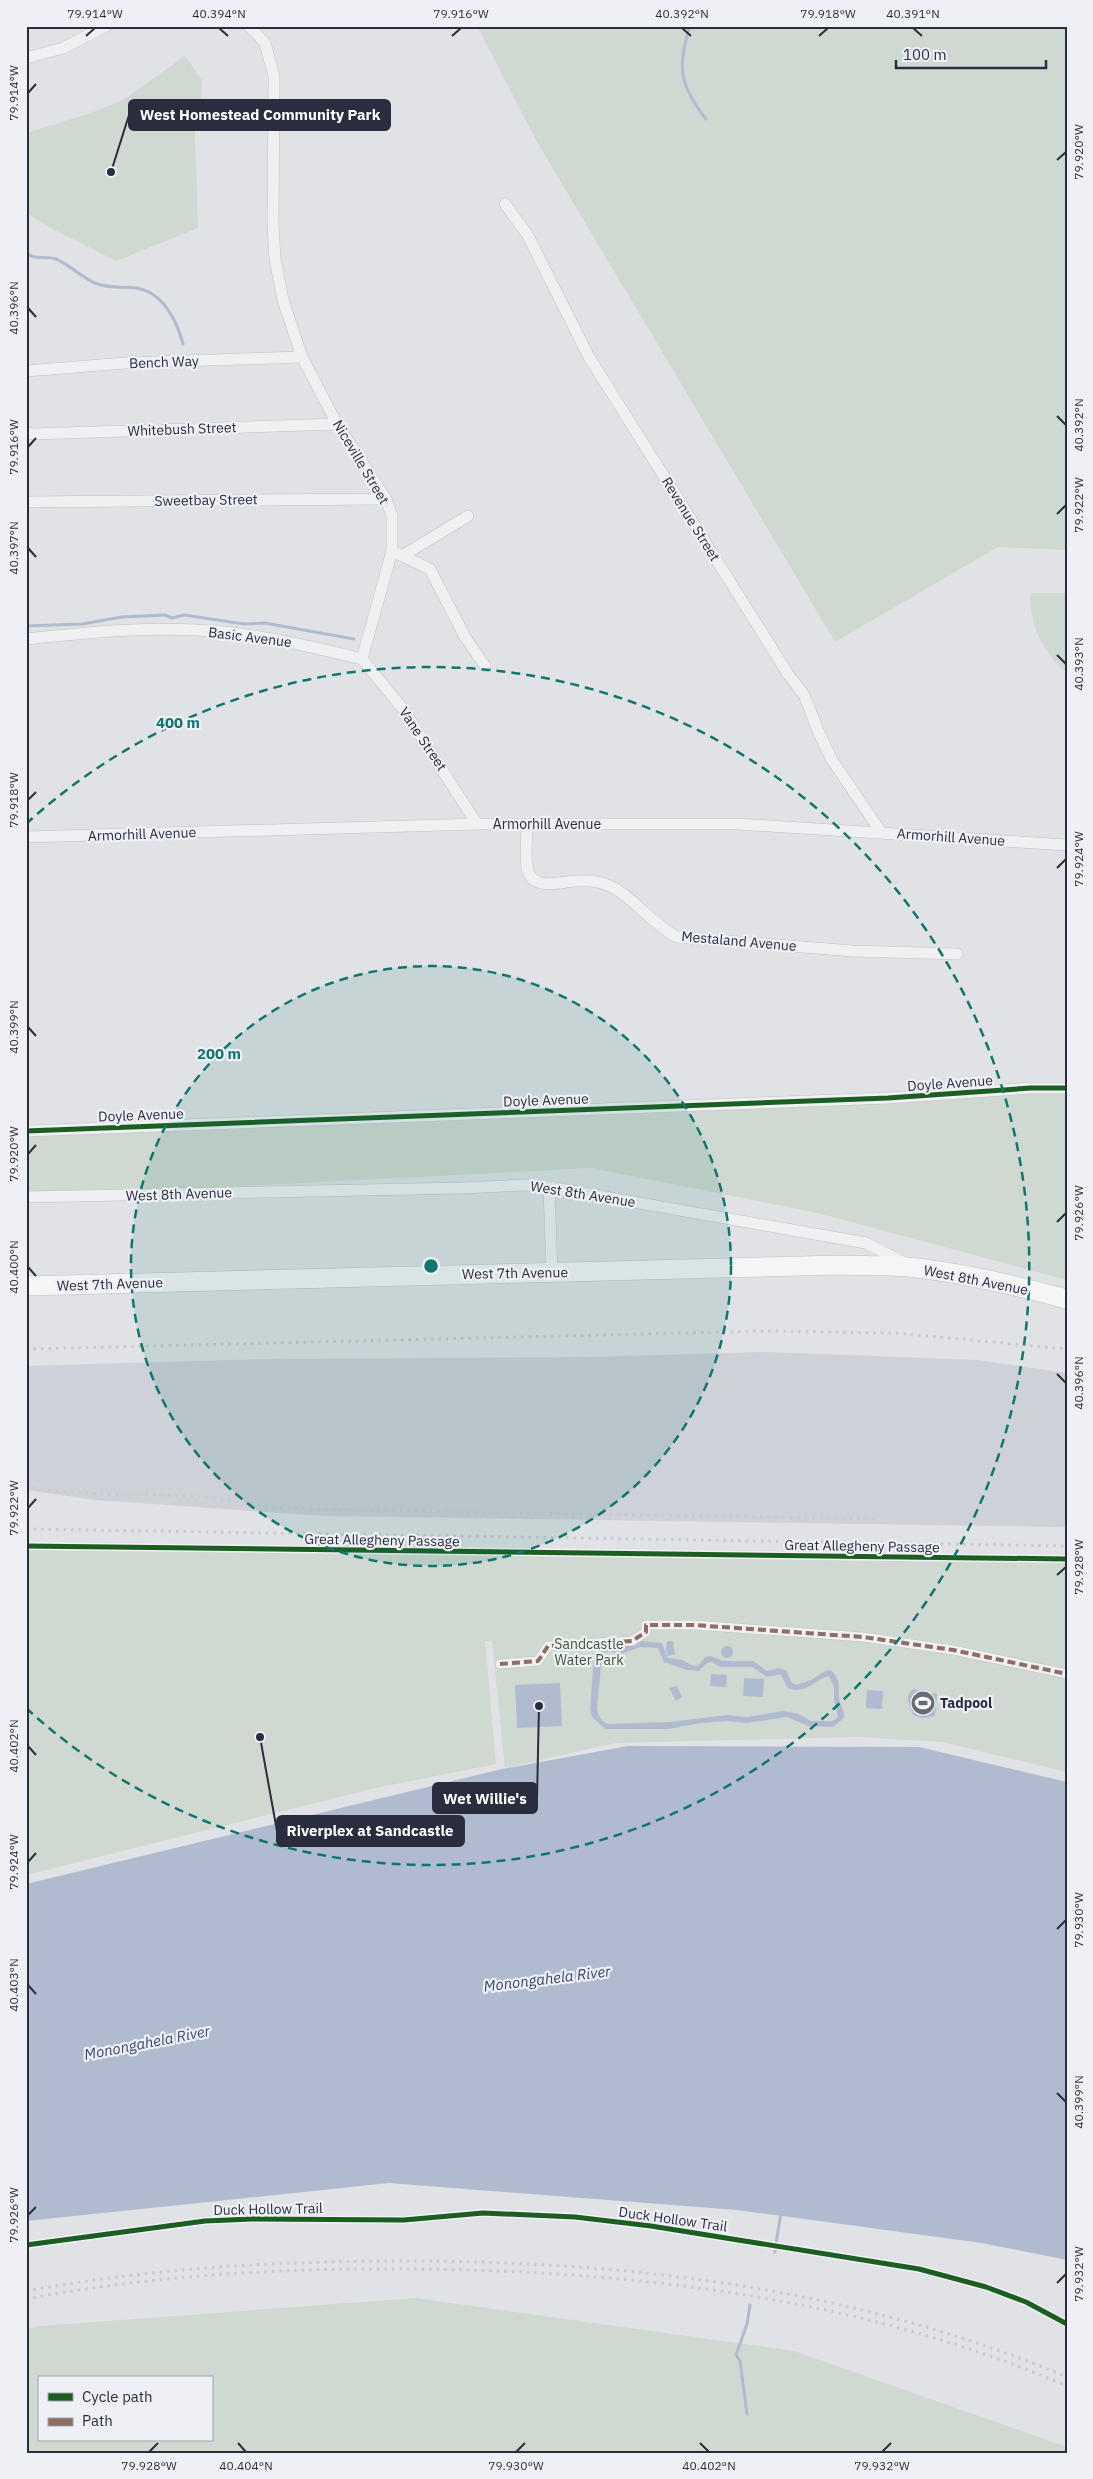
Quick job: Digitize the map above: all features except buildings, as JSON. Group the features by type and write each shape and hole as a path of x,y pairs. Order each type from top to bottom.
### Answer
{"main road":[{"name":"West 7th Avenue","path":"26,1286 840,1265 914,1268"},
{"name":"West 8th Avenue","path":"914,1268 995,1281 1067,1299"}],"street":[{"path":"26,58 62,48 106,26"},
{"name":"Niceville Street","path":"249,26 265,43 274,76 275,259 283,300 302,357 337,424 386,499 392,516 397,554"},
{"name":"Revenue Street","path":"505,204 527,234 590,357 783,666 804,695 832,760 881,832"},
{"name":"Bench Way","path":"26,371 125,363 302,357"},
{"name":"Whitebush Street","path":"26,432 33,434 337,424"},
{"name":"Sweetbay Street","path":"26,502 386,499"},
{"path":"362,658 397,554 468,516"},
{"path":"397,554 430,569 465,637 485,666"},
{"name":"Basic Avenue","path":"26,639 98,631 162,629 223,632 304,644 362,658"},
{"name":"Vane Street","path":"362,658 403,709 478,824"},
{"name":"Armorhill Avenue","path":"29,836 478,824 737,824 1067,845"},
{"name":"Mestaland Avenue","path":"528,824 527,866 530,876 538,882 550,885 593,881 610,886 665,931 677,937 853,951 957,954"},
{"name":"Doyle Avenue","path":"26,1130 888,1098 1031,1088 1067,1088"},
{"name":"West 8th Avenue","path":"26,1197 462,1188 523,1185 549,1187 866,1243 914,1268"},
{"path":"549,1187 552,1272"},
{"path":"500,1664 538,1661 548,1646 632,1641 646,1632 646,1625 694,1625 863,1637 960,1652 1067,1674"}],"shaded area":[{"path":"768,1352 977,1360 1067,1373 1067,1527 323,1516 96,1500 26,1490 26,1366 269,1359 584,1357"}],"green space":[{"path":"477,26 1067,26 1067,550 998,547 835,642 537,142"},
{"path":"185,56 202,80 201,100 194,102 198,228 116,261 41,223 26,211 26,133 88,114 123,100"},
{"path":"1031,593 1067,593 1067,673 1051,657 1039,638 1032,616"},
{"path":"1067,1089 1067,1280 818,1213 591,1168 29,1197 26,1176 26,1131"},
{"name":"Sandcastle Water Park","path":"26,1549 917,1561 1067,1561 1067,1772 942,1742 859,1737 616,1743 505,1768 492,1641 485,1641 496,1764 376,1788 26,1875"},
{"path":"416,2298 794,2351 1067,2447 1067,2453 26,2453 26,2329 41,2326"}],"water":[{"path":"641,1641 662,1643 668,1658 683,1660 691,1665 698,1666 705,1657 711,1656 723,1661 753,1661 767,1671 780,1668 787,1671 791,1682 796,1685 811,1680 827,1670 832,1671 838,1681 839,1698 844,1718 833,1727 808,1726 787,1717 747,1723 726,1721 700,1723 669,1729 605,1729 592,1717 590,1710 594,1656 604,1647 620,1648","holes":["640,1647 658,1648 664,1662 687,1670 699,1671 707,1663 712,1662 720,1667 752,1667 767,1677 781,1674 787,1687 793,1690 804,1689 829,1676 834,1686 834,1700 838,1717 832,1721 811,1721 799,1714 783,1711 747,1717 728,1715 669,1722 608,1724 603,1721 599,1716 597,1708 602,1655 608,1651 621,1654"]},
{"path":"667,1641 673,1641 675,1654 668,1656 666,1650"},
{"path":"725,1646 729,1646 733,1652 729,1658 725,1658 721,1654 721,1650"},
{"path":"711,1674 727,1675 726,1687 710,1686"},
{"path":"744,1678 764,1679 763,1697 743,1696"},
{"path":"560,1683 562,1726 517,1728 515,1685"},
{"path":"677,1686 682,1697 676,1701 669,1688"},
{"name":"Tadpool","path":"913,1689 937,1694 935,1716 922,1718 913,1715 908,1695"},
{"path":"867,1690 883,1691 882,1709 866,1708"},
{"name":"Monongahela River","path":"628,1746 919,1747 1067,1782 1067,2260 982,2243 737,2210 389,2183 26,2221 26,1884 502,1769"}],"waterway":[{"path":"690,26 683,53 683,75 690,96 706,119"},
{"path":"26,253 34,257 56,259 100,285 136,288 154,295 173,317 183,344"},
{"path":"26,626 82,624 122,617 165,615 172,618 184,615 244,624 265,623 354,639"},
{"path":"776,2244 781,2212"},
{"path":"747,2414 740,2361 736,2355 747,2324 750,2305"}],"railway":[{"path":"26,1349 766,1331 895,1333 1067,1349"},
{"path":"26,1487 80,1493 208,1497 270,1507 301,1509 875,1519"},
{"path":"26,1529 1067,1546"},
{"path":"26,2291 169,2271 263,2264 407,2261 491,2262 575,2267 659,2274 743,2286 825,2302 907,2322 988,2347 1067,2377"},
{"path":"26,2299 119,2284 260,2272 402,2269 572,2275 740,2294 824,2310 906,2330 987,2355 1067,2386"}],"marked path":[{"path":"500,1664 538,1661 548,1646 632,1641 646,1632 646,1625 694,1625 863,1637 953,1650 1067,1674"}],"cycle path":[{"path":"26,1131 888,1098 1031,1088 1067,1088"},
{"name":"Great Allegheny Passage","path":"26,1546 1067,1559"},
{"name":"Duck Hollow Trail","path":"26,2245 205,2221 252,2219 404,2220 483,2213 575,2217 651,2226 919,2269 986,2287 1026,2302 1067,2324"}],"place":[{"name":"West Homestead Community Park","path":"111,172"},
{"name":"Tadpool","path":"923,1703"},
{"name":"Wet Willie's","path":"539,1706"},
{"name":"Riverplex at Sandcastle","path":"260,1737"}]}
